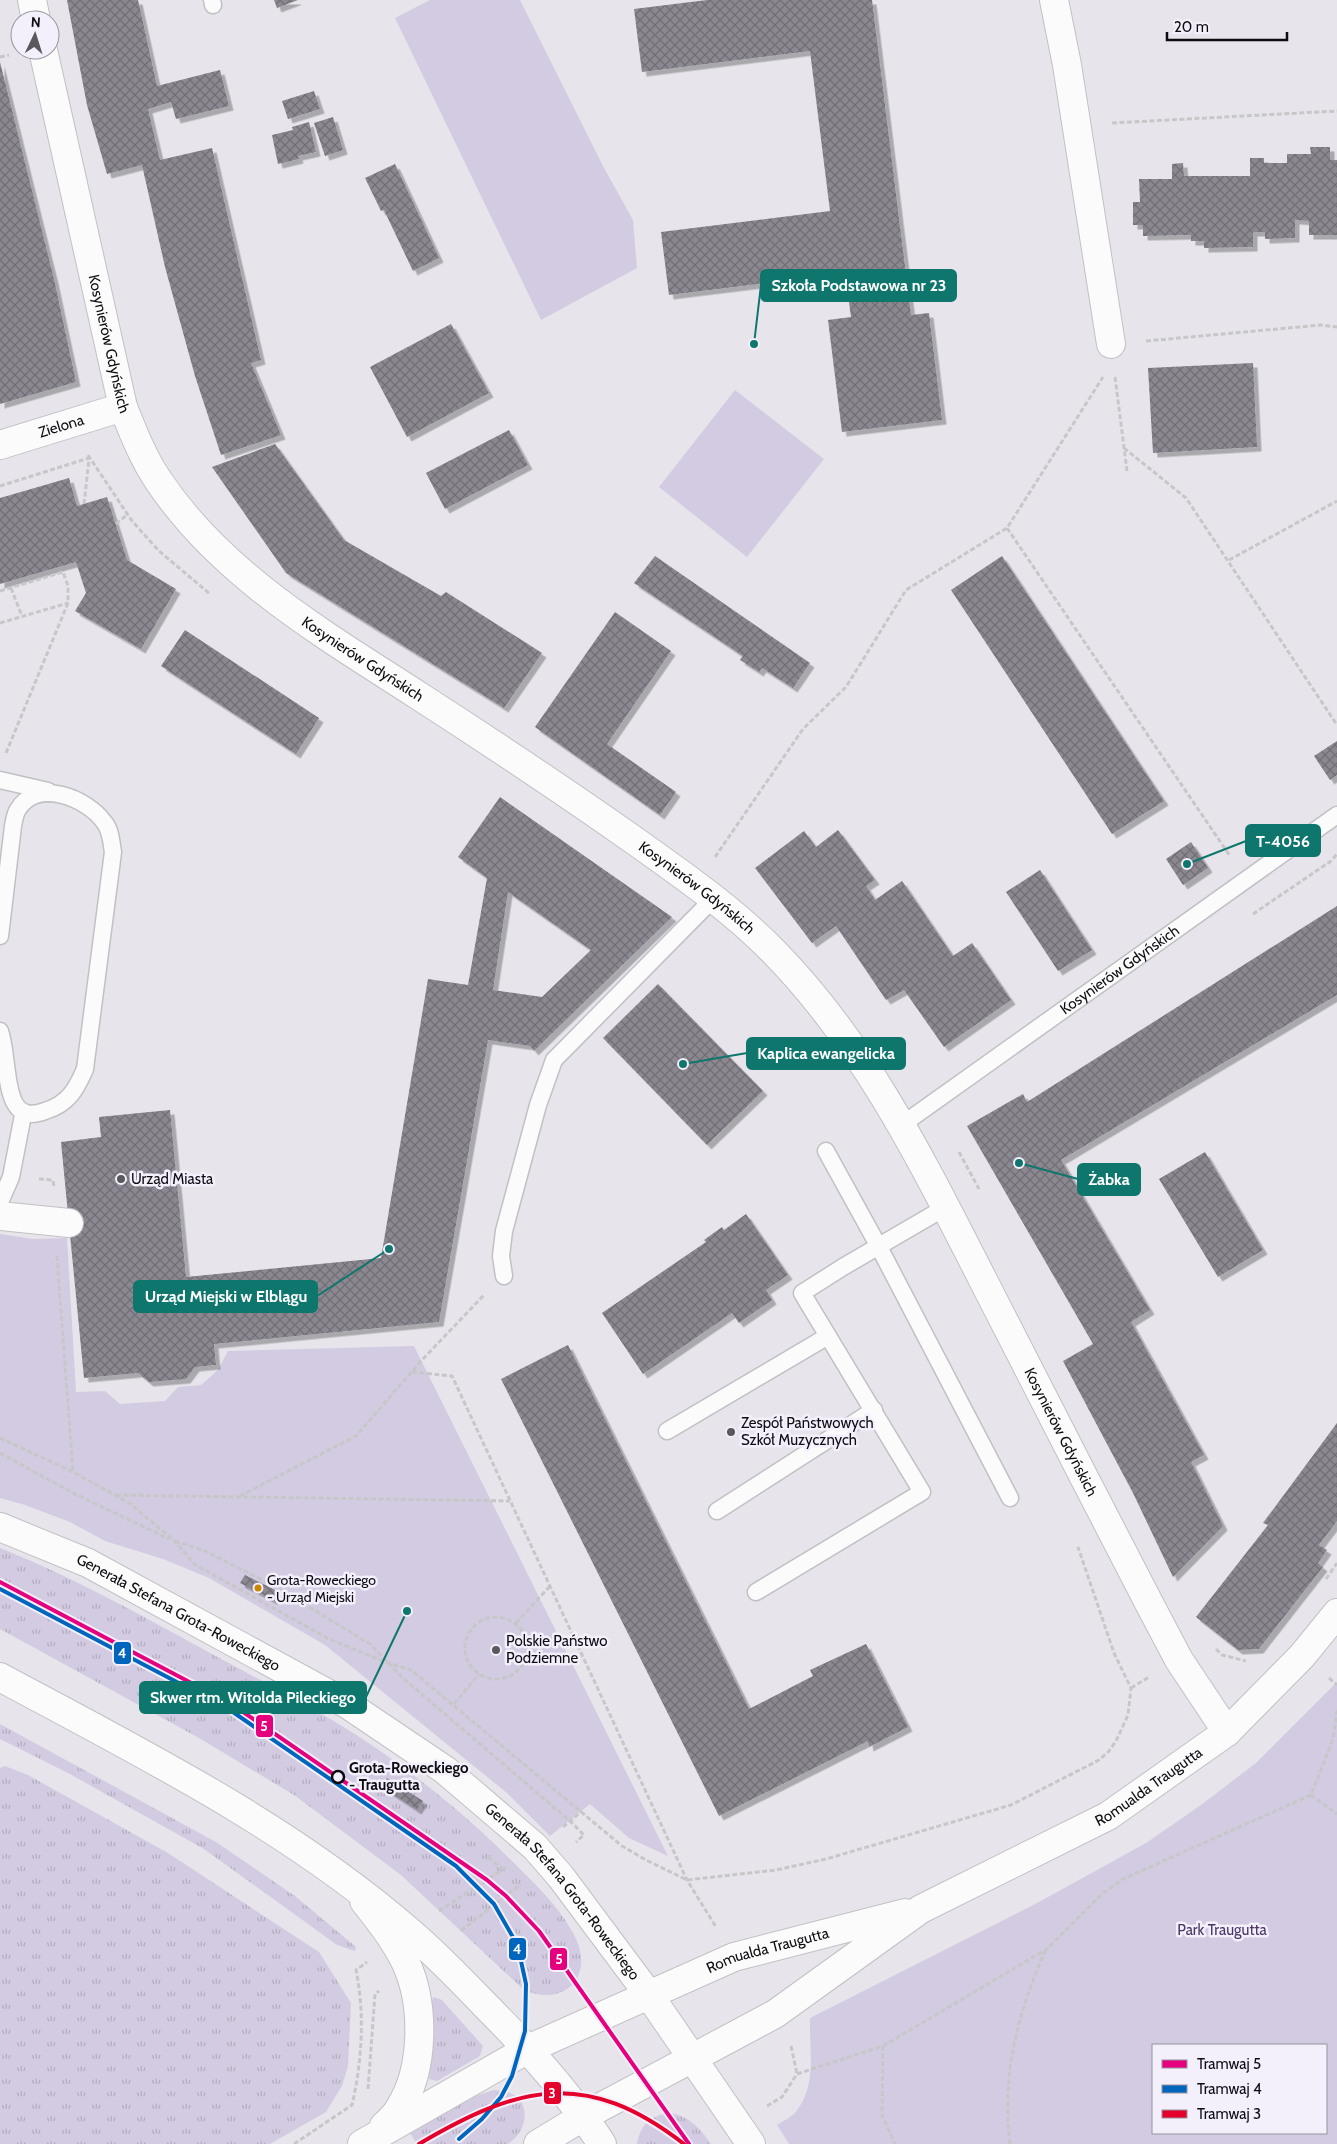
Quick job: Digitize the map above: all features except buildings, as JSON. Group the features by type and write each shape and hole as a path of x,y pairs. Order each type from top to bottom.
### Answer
{"street":[{"path":"1054,0 1077,125 1112,353"},
{"name":"Kosynierów Gdyńskich","path":"45,60 123,407 136,439 156,477 173,501 209,541 246,576 319,632 531,768 714,898 749,927 803,982 835,1022 903,1124 1162,1629 1179,1660 1227,1732"},
{"name":"Zielona","path":"0,445 123,407"},
{"path":"0,1216 69,1223"},
{"name":"Generała Stefana Grota-Roweckiego","path":"0,1527 88,1563 347,1704 445,1770 535,1847 549,1863 648,1995 751,2144"},
{"name":"Romualda Traugutta","path":"538,2144 584,2116 775,2014 921,1909 1108,1816 1227,1732 1302,1656 1337,1613"},
{"path":"0,1677 236,1807 296,1845 352,1886 433,1952 528,2049 584,2116 602,2144"},
{"path":"352,1886 383,1924 406,1963 416,2000 421,2033 412,2084 399,2110 368,2141"},
{"name":"Romualda Traugutta","path":"368,2141 528,2049 734,1957 921,1909"}],"lane":[{"path":"0,780 65,794 92,808 105,822 110,832 113,852 85,1069 70,1098 56,1108 23,1115 10,1108 4,1095 4,1042 0,1031"},
{"path":"0,780 11,791 16,800 17,811 13,826 0,936"},
{"path":"17,811 35,795 65,794"},
{"name":"Kosynierów Gdyńskich","path":"903,1124 1337,815"},
{"path":"504,1276 502,1256 504,1231 538,1105 554,1060 714,898"},
{"path":"0,1202 11,1177 23,1115"},
{"path":"826,1151 879,1247 1010,1498"},
{"path":"756,1592 922,1492 802,1294 842,1267 946,1207"},
{"path":"667,1431 828,1336"},
{"path":"717,1511 874,1410"}],"path":[{"path":"1077,125 1337,111"},
{"path":"1112,353 1321,325 1337,327"},
{"path":"1112,353 1127,471"},
{"path":"710,863 803,729 846,687 906,590 1006,528 1112,353"},
{"path":"1124,447 1186,498 1337,725"},
{"path":"0,486 89,458 84,504"},
{"path":"1229,560 1337,501"},
{"path":"116,524 128,514"},
{"path":"1006,528 1264,907"},
{"path":"0,591 63,572 68,586 68,603 5,756"},
{"path":"11,588 22,616"},
{"path":"0,623 68,603"},
{"path":"57,1257 73,1472"},
{"path":"240,1497 356,1436 468,1310 504,1276"},
{"path":"412,1372 452,1376 687,1880"},
{"path":"0,1438 73,1472 129,1503 175,1541 194,1564 329,1639 385,1662 411,1670 622,1846 687,1880 776,1870 826,1859 1011,1805 1099,1760 1109,1751 1126,1721 1131,1688"},
{"path":"0,1453 71,1492 175,1541 203,1550 276,1587 370,1644 385,1662 584,1835 572,1846"},
{"path":"115,1495 510,1501"},
{"path":"516,1623 550,1586"},
{"path":"497,1617 516,1623 523,1631 527,1646 524,1662 518,1671 499,1679 478,1674 467,1658 465,1648 471,1629 478,1622 497,1617"},
{"path":"454,1704 478,1674"},
{"path":"797,2074 883,2046 1047,1949 1101,1895 1123,1879 1311,1794 1333,1739 1337,1710"},
{"path":"1311,1794 1337,1814"},
{"path":"558,1831 582,1811"},
{"path":"488,1857 503,1869"},
{"path":"1010,2144 1009,2077 1014,2034 1028,1990 1047,1949"},
{"path":"883,2046 882,2114 895,2144"},
{"path":"294,2144 352,2105"}],"green space":[{"path":"430,0 520,0 603,166 633,220 637,268 541,320 395,18"},
{"path":"735,390 824,459 747,557 659,487"},
{"path":"0,1234 33,1239 67,1238 76,1392 105,1391 120,1404 165,1401 178,1387 201,1385 218,1370 228,1351 414,1346 668,1856 629,1838 590,1804 550,1836 507,1793 325,1645 209,1578 163,1559 105,1541 70,1522 0,1498"},
{"path":"0,1548 54,1571 106,1597 285,1693 358,1736 421,1781 462,1814 500,1849 543,1892 565,1919 576,1939 580,1953 581,1966 571,1986 562,1992 551,1995 524,1990 401,1875 294,1795 199,1738 0,1629"},
{"name":"Park Traugutta","path":"1337,1682 1337,2144 789,2144 777,2125 796,2112 808,2088 811,2065 810,2018 1039,1902 1146,1843 1201,1805 1256,1763"},
{"path":"0,1724 216,1842 295,1896 356,1947 355,1951 337,1945 204,1849 68,1773 0,1739"},
{"path":"5,1766 28,1775 168,1853 319,1952 351,2003 348,2066 342,2086 326,2112 270,2144 0,2144 0,1768"},
{"path":"433,1997 442,2000 483,2046 480,2056 437,2081 429,2079 434,2034 431,2006"},
{"path":"494,2090 506,2091 515,2095 521,2102 524,2110 522,2128 508,2144 417,2144 410,2133 472,2097"},
{"path":"672,2113 694,2124 711,2144 637,2144 641,2131 648,2122 653,2118"}],"tram line":[{"name":"5","path":"0,1582 233,1705 487,1880 506,1896 539,1931 689,2144"},
{"name":"4","path":"0,1589 230,1710 456,1866 494,1904 514,1939 521,1961 526,1984 525,2031 512,2076 501,2097 482,2119 459,2139"},
{"name":"3","path":"419,2144 489,2108 521,2098 552,2093 583,2095 615,2104 649,2120 684,2144"}],"place":[{"name":"Szkoła Podstawowa nr 23","path":"754,344"},
{"name":"T-4056","path":"1187,864"},
{"name":"Kaplica ewangelicka","path":"683,1064"},
{"name":"Żabka","path":"1019,1163"},
{"name":"Urząd Miasta","path":"121,1179"},
{"name":"Urząd Miejski w Elblągu","path":"389,1249"},
{"name":"Zespół Państwowych Szkół Muzycznych","path":"731,1432"},
{"name":"Grota-Roweckiego - Urząd Miejski","path":"258,1588"},
{"name":"Skwer rtm. Witolda Pileckiego","path":"407,1611"},
{"name":"Polskie Państwo Podziemne","path":"496,1650"},
{"name":"Grota-Roweckiego - Traugutta","path":"338,1777"}]}
